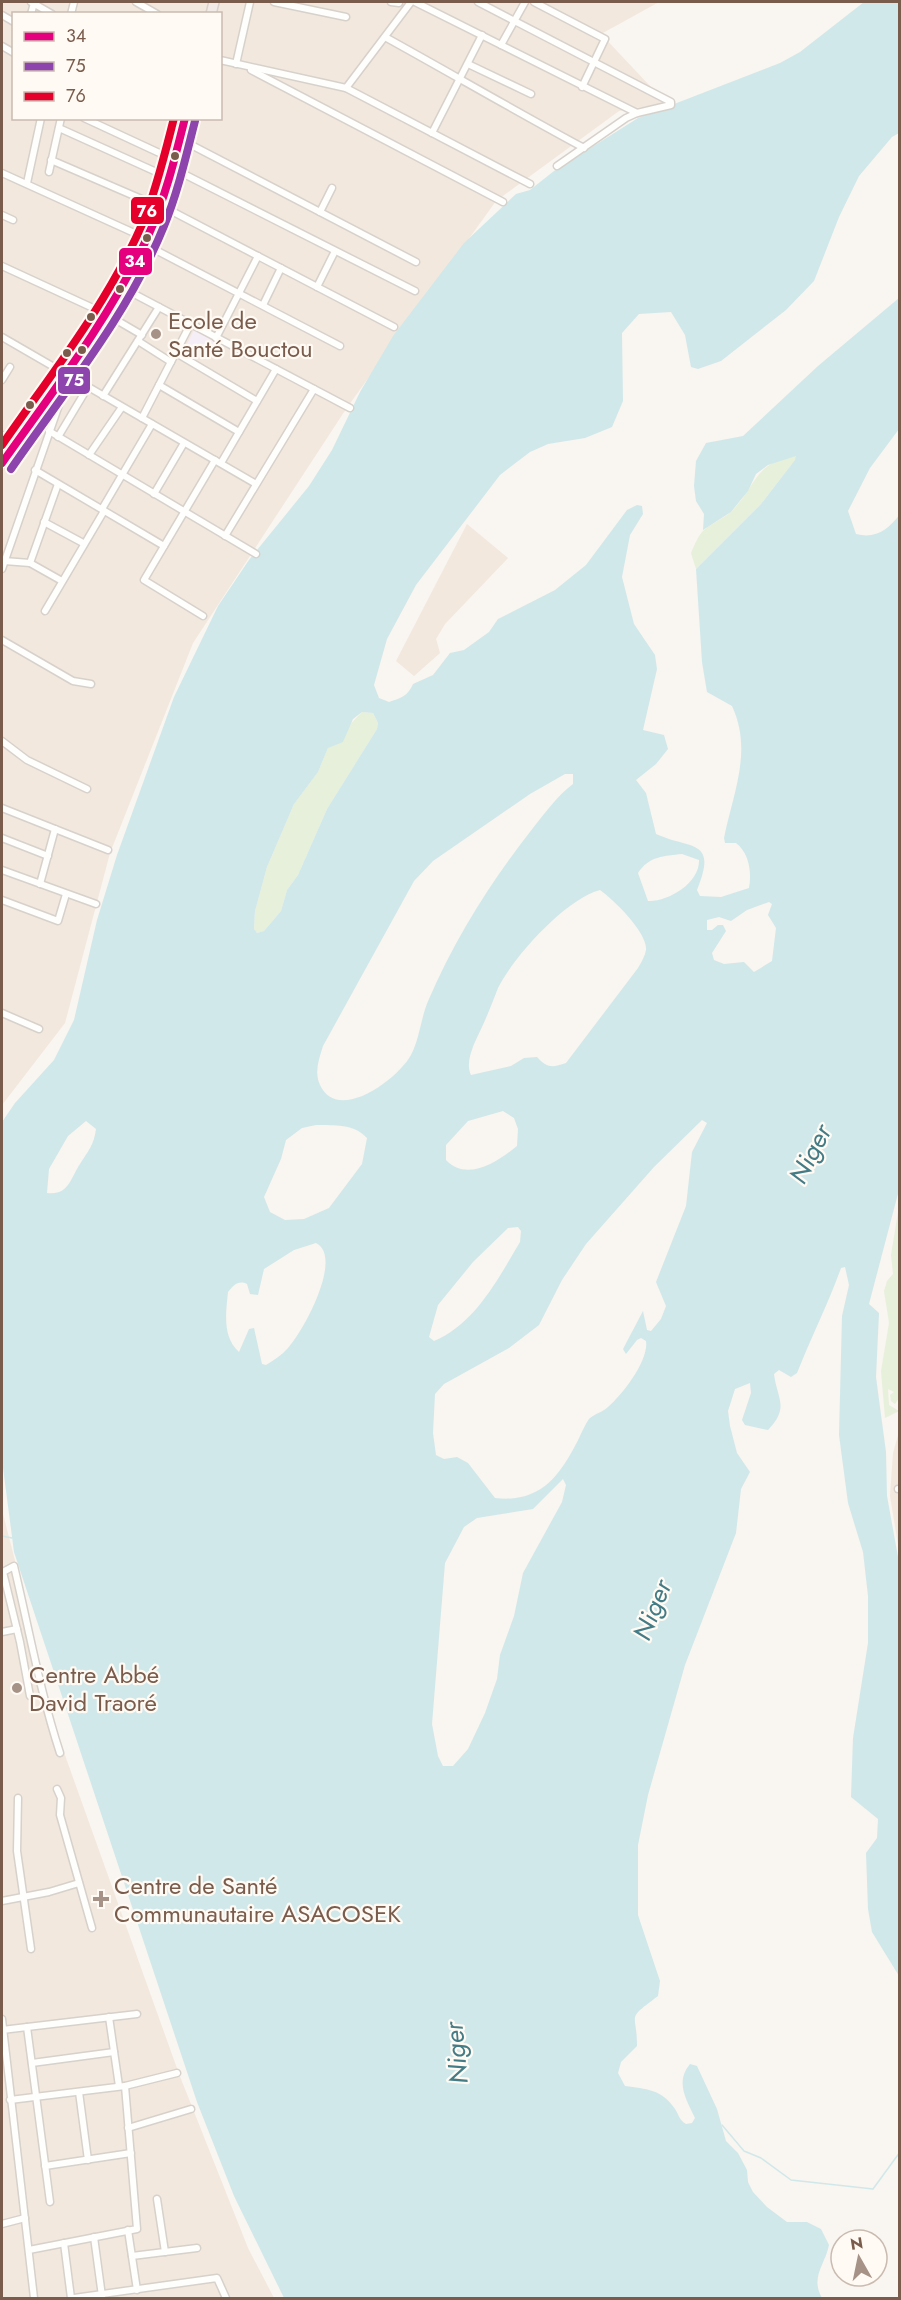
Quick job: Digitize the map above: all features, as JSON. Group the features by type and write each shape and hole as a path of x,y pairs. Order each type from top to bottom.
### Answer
{"highway":[{"path":"177,138 179,120"},
{"path":"157,205 163,175 184,120"},
{"path":"103,312 122,286 144,239 157,205 168,163"},
{"path":"2,462 103,312 144,239"},
{"path":"2,453 6,438 64,373"}],"street":[{"path":"32,2 49,12"},
{"path":"136,2 154,12"},
{"path":"239,65 250,2"},
{"path":"274,2 345,17"},
{"path":"391,2 399,3"},
{"path":"346,88 413,2 582,87 637,112"},
{"path":"478,2 671,102 671,105 637,112 557,166"},
{"path":"501,45 525,2"},
{"path":"534,2 605,39 582,87"},
{"path":"432,133 482,35"},
{"path":"385,37 461,78 483,94 584,148"},
{"path":"222,61 346,88 530,184"},
{"path":"468,64 531,94"},
{"path":"239,65 503,202"},
{"path":"27,183 41,120"},
{"path":"49,172 61,120"},
{"path":"88,120 415,291"},
{"path":"59,128 163,175"},
{"path":"177,138 416,262"},
{"path":"51,160 157,205 394,327"},
{"path":"2,173 144,239 239,293 340,346"},
{"path":"320,212 332,188"},
{"path":"2,214 13,220"},
{"path":"317,287 335,251"},
{"path":"216,338 258,256"},
{"path":"2,266 103,312 171,362"},
{"path":"263,306 281,268"},
{"path":"122,286 190,325 350,408"},
{"path":"103,396 159,307"},
{"path":"142,418 190,325"},
{"path":"2,337 256,483"},
{"path":"176,353 257,401"},
{"path":"2,380 10,367"},
{"path":"203,616 144,580 184,512 239,432 276,369"},
{"path":"2,569 49,431 64,373"},
{"path":"159,385 239,432"},
{"path":"58,436 88,387"},
{"path":"225,536 314,389"},
{"path":"89,455 122,407"},
{"path":"45,611 152,424"},
{"path":"49,431 256,554"},
{"path":"154,494 184,442"},
{"path":"35,470 164,546"},
{"path":"30,563 58,484"},
{"path":"44,522 84,543"},
{"path":"4,561 30,563 62,581"},
{"path":"2,640 74,681 91,684"},
{"path":"2,741 27,760 87,789"},
{"path":"2,808 108,850"},
{"path":"40,884 55,829"},
{"path":"2,838 48,856"},
{"path":"2,870 96,904"},
{"path":"2,900 58,921 66,894"},
{"path":"2,1013 39,1029"},
{"path":"30,1696 3,1572 14,1566 41,1694 60,1753"},
{"path":"2,1632 17,1629"},
{"path":"57,1789 61,1798 60,1815 92,1928"},
{"path":"18,1798 17,1851 31,1949"},
{"path":"2,1901 79,1883"},
{"path":"2,2030 137,2014"},
{"path":"29,2250 137,2229 128,2128 109,2017"},
{"path":"2,2019 34,2298"},
{"path":"27,2027 50,2202"},
{"path":"32,2063 114,2052"},
{"path":"10,2100 122,2086 177,2073"},
{"path":"79,2091 88,2160"},
{"path":"128,2128 191,2109"},
{"path":"45,2166 130,2153"},
{"path":"158,2199 165,2252"},
{"path":"2,2224 25,2218"},
{"path":"128,2230 137,2290"},
{"path":"94,2237 102,2296"},
{"path":"64,2243 73,2298 102,2296 217,2278 226,2298"},
{"path":"132,2256 197,2248"}],"shaded area":[{"path":"2,2 659,2 601,34 666,103 619,111 496,201 346,409 193,643 110,853 65,1023 2,1105"},
{"path":"195,328 223,343 216,355 201,348 186,346"},
{"path":"467,524 508,558 445,624 436,639 440,653 414,676 396,661"},
{"path":"899,1432 899,1550 890,1496 893,1453"},
{"path":"2,1510 23,1592 47,1705 179,2074 248,2248 274,2298 2,2298"}],"green space":[{"path":"796,455 796,459 761,504 696,569 691,553 702,532 732,511 764,469 772,463"},
{"path":"362,712 373,713 378,723 377,729 327,809 298,875 287,890 281,911 264,931 257,933 254,929 255,911 267,867 294,804 318,772 328,748"},
{"path":"899,1206 899,1398 895,1404 891,1401 890,1395 894,1392 888,1389 889,1405 899,1411 885,1418 881,1371 889,1323 884,1291 887,1281 893,1274 891,1255"}],"water":[{"name":"Niger","path":"864,2 899,2 899,133 892,137 859,176 839,217 814,281 786,310 721,361 698,369 691,367 685,335 671,312 639,314 622,333 623,401 612,427 585,438 548,444 530,452 500,475 416,585 387,639 374,685 379,698 389,702 404,696 413,684 433,675 450,653 464,650 489,632 498,619 555,590 586,565 627,510 637,505 642,506 643,514 630,535 622,577 634,624 655,655 657,669 643,730 664,735 668,749 656,764 636,780 646,793 656,834 697,848 702,854 703,873 697,890 700,896 721,897 749,888 750,869 747,857 736,843 725,843 724,838 739,772 741,739 732,706 707,692 702,662 696,569 761,504 796,456 768,465 756,474 748,491 731,512 703,530 704,514 696,501 694,486 696,461 706,443 743,436 818,366 899,298 899,429 870,468 848,511 856,534 863,535 881,532 900,514 900,1186 869,1304 879,1313 876,1377 886,1452 887,1496 900,1568 899,1976 872,1932 868,1909 866,1853 877,1838 878,1819 851,1797 853,1738 868,1643 868,1596 863,1552 848,1503 839,1435 842,1316 849,1285 845,1267 841,1268 797,1373 791,1377 779,1370 774,1374 780,1403 779,1415 775,1422 768,1430 745,1425 742,1420 751,1393 750,1383 735,1389 728,1411 737,1453 750,1472 741,1489 736,1533 685,1665 648,1795 638,1845 638,1915 660,1981 658,1996 641,2009 635,2017 637,2046 621,2062 618,2073 625,2086 653,2091 665,2097 686,2124 692,2123 695,2118 684,2091 683,2077 690,2064 697,2066 717,2109 726,2141 738,2153 747,2170 748,2182 753,2192 767,2207 787,2222 807,2222 821,2229 829,2245 819,2271 817,2284 822,2298 284,2298 234,2196 197,2102 14,1552 2,1460 2,1122 15,1103 54,1060 74,1020 97,920 117,855 174,697 218,606 249,560 309,486 332,450 360,392 393,336 464,243 516,194 530,190 554,171 638,118 780,63 800,52","holes":["362,712 373,713 378,723 377,729 327,809 298,875 287,890 281,911 264,931 257,933 254,929 255,911 267,867 294,804 318,772 328,748 343,742 353,719","565,774 573,774 573,784 552,805 518,848 489,889 450,954 429,999 414,1048 404,1065 367,1094 353,1099 340,1100 329,1096 320,1085 317,1075 323,1046 414,881 433,861 530,794","682,854 699,860 698,868 689,883 673,895 648,901 638,873 642,867 657,858","600,890 621,908 636,926 645,943 646,950 642,962 566,1063 550,1066 537,1057 524,1058 511,1066 471,1075 469,1063 472,1051 498,988 528,945 572,905","769,902 772,904 768,915 776,928 772,961 754,972 744,962 724,964 714,960 712,953 726,931 723,925 707,930 707,920 719,917 731,921 747,910","503,1111 514,1118 518,1129 517,1146 482,1167 463,1169 454,1166 446,1160 446,1145 468,1121","702,1120 707,1123 692,1152 686,1206 656,1282 666,1306 661,1319 651,1331 647,1330 643,1311 623,1349 626,1354 637,1340 641,1338 646,1341 646,1349 639,1367 614,1401 606,1409 589,1419 569,1457 554,1478 545,1486 523,1497 495,1498 468,1463 457,1457 444,1459 436,1455 433,1433 435,1394 444,1384 509,1348 539,1325 562,1280 586,1244 654,1167","86,1121 96,1129 90,1148 65,1189 60,1192 47,1193 49,1169 68,1136","316,1125 337,1126 356,1130 367,1138 362,1164 329,1208 304,1219 285,1220 270,1212 264,1197 281,1159 286,1140 302,1128","518,1227 521,1231 520,1242 484,1299 462,1324 434,1341 429,1337 438,1305 473,1262 508,1228","316,1243 323,1251 326,1263 318,1295 303,1327 288,1348 266,1365 262,1364 254,1328 249,1329 239,1352 230,1339 226,1324 228,1292 234,1285 241,1283 247,1284 250,1294 258,1295 264,1269 294,1250","563,1479 566,1485 562,1502 523,1573 514,1616 500,1655 497,1679 485,1713 468,1749 453,1766 443,1766 438,1756 432,1724 445,1563 464,1527 477,1518 533,1509"]}],"waterway":[{"path":"2,1536 12,1538"},
{"path":"722,2125 744,2151 761,2158 791,2180 873,2189 900,2152"}],"transit line":[{"name":"76","path":"2,445 79,336 130,250 153,195 173,120"},
{"name":"34","path":"2,463 99,325 133,266 160,208 184,120"},
{"name":"75","path":"11,469 94,352 149,259 173,200 195,121"}],"place":[{"name":"Ecole de Santé Bouctou","path":"156,334"},
{"name":"Centre Abbé David Traoré","path":"17,1688"},
{"name":"Centre de Santé Communautaire ASACOSEK","path":"101,1899"}]}
